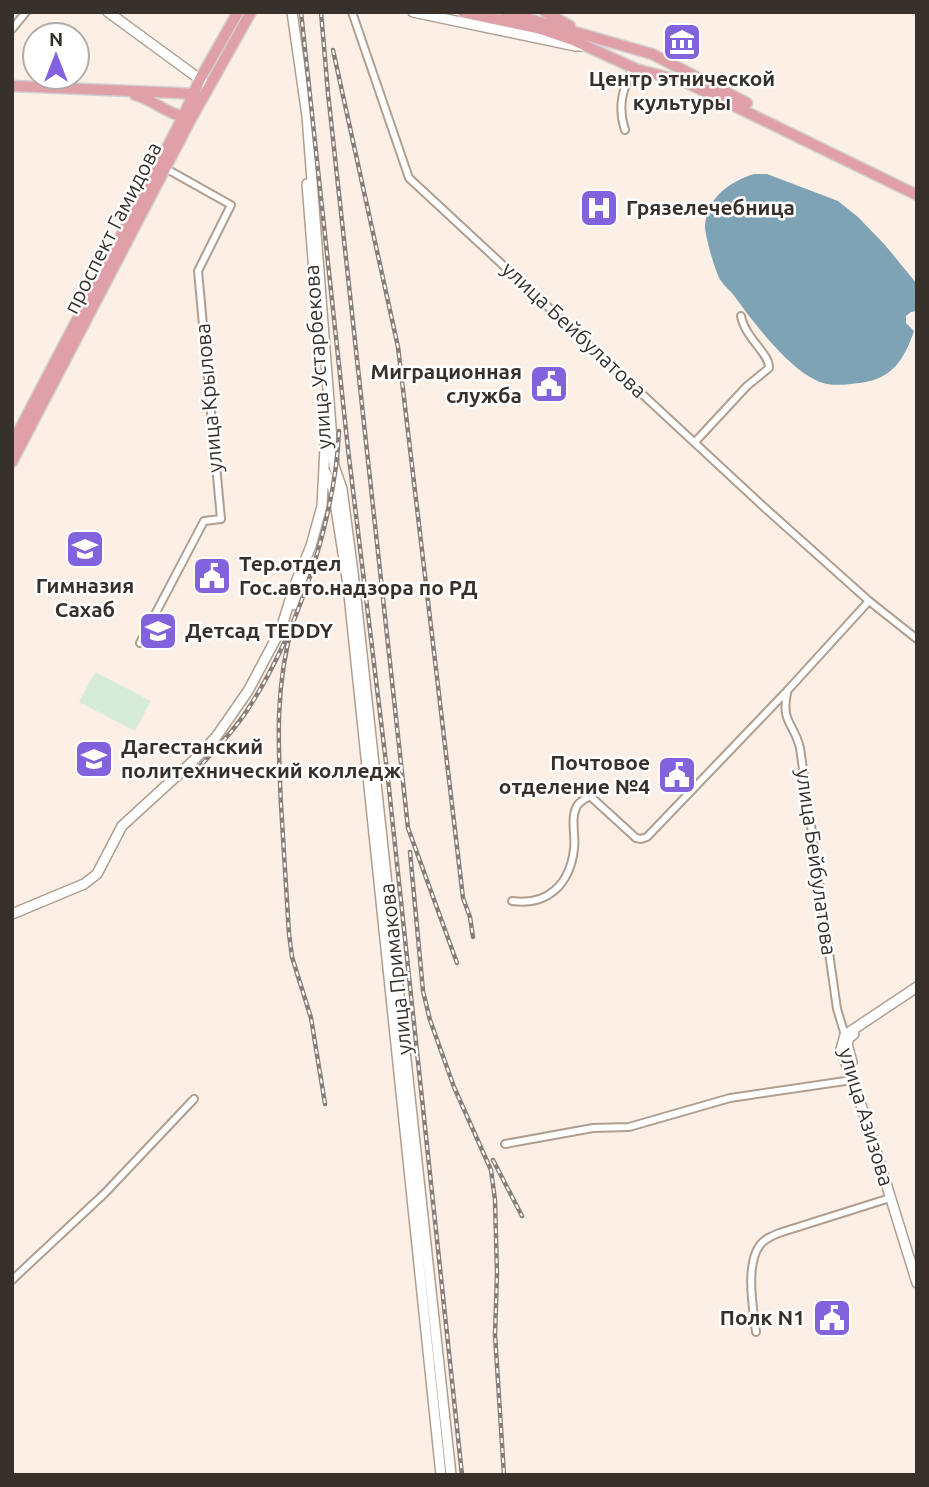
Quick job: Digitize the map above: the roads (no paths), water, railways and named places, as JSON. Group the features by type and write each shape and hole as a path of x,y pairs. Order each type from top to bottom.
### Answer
{"main road":[{"path":"108,12 210,86"},
{"name":"проспект Гамидова","path":"12,462 187,117 197,96 197,78 238,12"},
{"name":"проспект Гамидова","path":"197,96 210,86 251,12"},
{"path":"291,12 307,116 333,470"},
{"path":"413,12 575,46 588,46"},
{"path":"463,12 523,24 588,46 635,68 685,82 917,195"},
{"path":"505,12 649,51"},
{"path":"545,12 576,29 649,51 917,188"},
{"path":"635,68 648,69 653,66 649,51"},
{"path":"14,88 166,92 197,96"},
{"path":"14,88 126,94 146,99 187,117"},
{"path":"161,106 159,100 166,92"},
{"name":"проспект Гамидова","path":"12,444 165,168 187,117"},
{"name":"улица Примакова","path":"333,470 332,490 354,637 441,1475"},
{"name":"улица Примакова","path":"333,470 342,489 354,580 451,1475"},
{"name":"улица Устарбекова","path":"12,915 84,884 97,874 122,826 193,761 216,737 238,707 281,629 311,546 333,470"},
{"path":"12,915 94,883 104,874 130,825 184,777 232,721 254,690 284,629 315,548 332,490"},
{"name":"улица Азизова","path":"917,987 845,1035 841,1049 917,1283"},
{"name":"улица Азизова","path":"917,993 849,1038 847,1044 917,1265"}],"street":[{"path":"12,29 26,12"},
{"name":"улица Бейбулатова","path":"352,12 409,178 869,601 917,639"},
{"path":"625,130 620,114 620,102 635,68"},
{"name":"улица Крылова","path":"140,643 204,521 221,519 198,271 231,205 165,168"},
{"path":"695,442 741,392 769,368 769,361 746,333 741,316"},
{"path":"512,901 537,901 554,891 566,879 574,850 576,808 590,796 636,838 647,837 869,601"},
{"name":"улица Бейбулатова","path":"787,691 785,714 797,738 837,1009 845,1035"},
{"path":"505,1144 593,1128 629,1127 730,1098 852,1080"},
{"path":"12,1280 105,1193 194,1099"},
{"path":"756,1332 751,1279 755,1255 763,1241 779,1233 890,1198"}],"water":[{"path":"754,174 767,174 838,201 885,245 917,284 917,311 906,316 906,323 914,331 906,351 889,372 860,383 835,385 815,380 776,348 721,281 706,236 707,215 710,206 721,192 736,181"}],"railway":[{"path":"301,12 348,449 388,779 462,1475"},
{"path":"321,12 408,828 457,963"},
{"path":"333,50 398,347 463,898 473,937"},
{"path":"189,778 242,718 266,679 297,612 330,501 339,431"},
{"path":"293,624 283,669 279,737 289,934 292,957 311,1018 325,1104"},
{"path":"410,852 423,991 430,1020 454,1087 491,1170 495,1200 497,1274 495,1335 504,1475"},
{"path":"493,1160 522,1216"}],"place":[{"name":"Центр этнической культуры","path":"682,42"},
{"name":"Грязелечебница","path":"599,208"},
{"name":"Миграционная служба","path":"549,384"},
{"name":"Гимназия Сахаб","path":"85,549"},
{"name":"Тер.отдел Гос.авто.надзора по РД","path":"212,576"},
{"name":"Детсад TEDDY","path":"158,631"},
{"name":"Дагестанский политехнический колледж","path":"94,759"},
{"name":"Почтовое отделение №4","path":"677,775"},
{"name":"Полк N1","path":"832,1318"}]}
